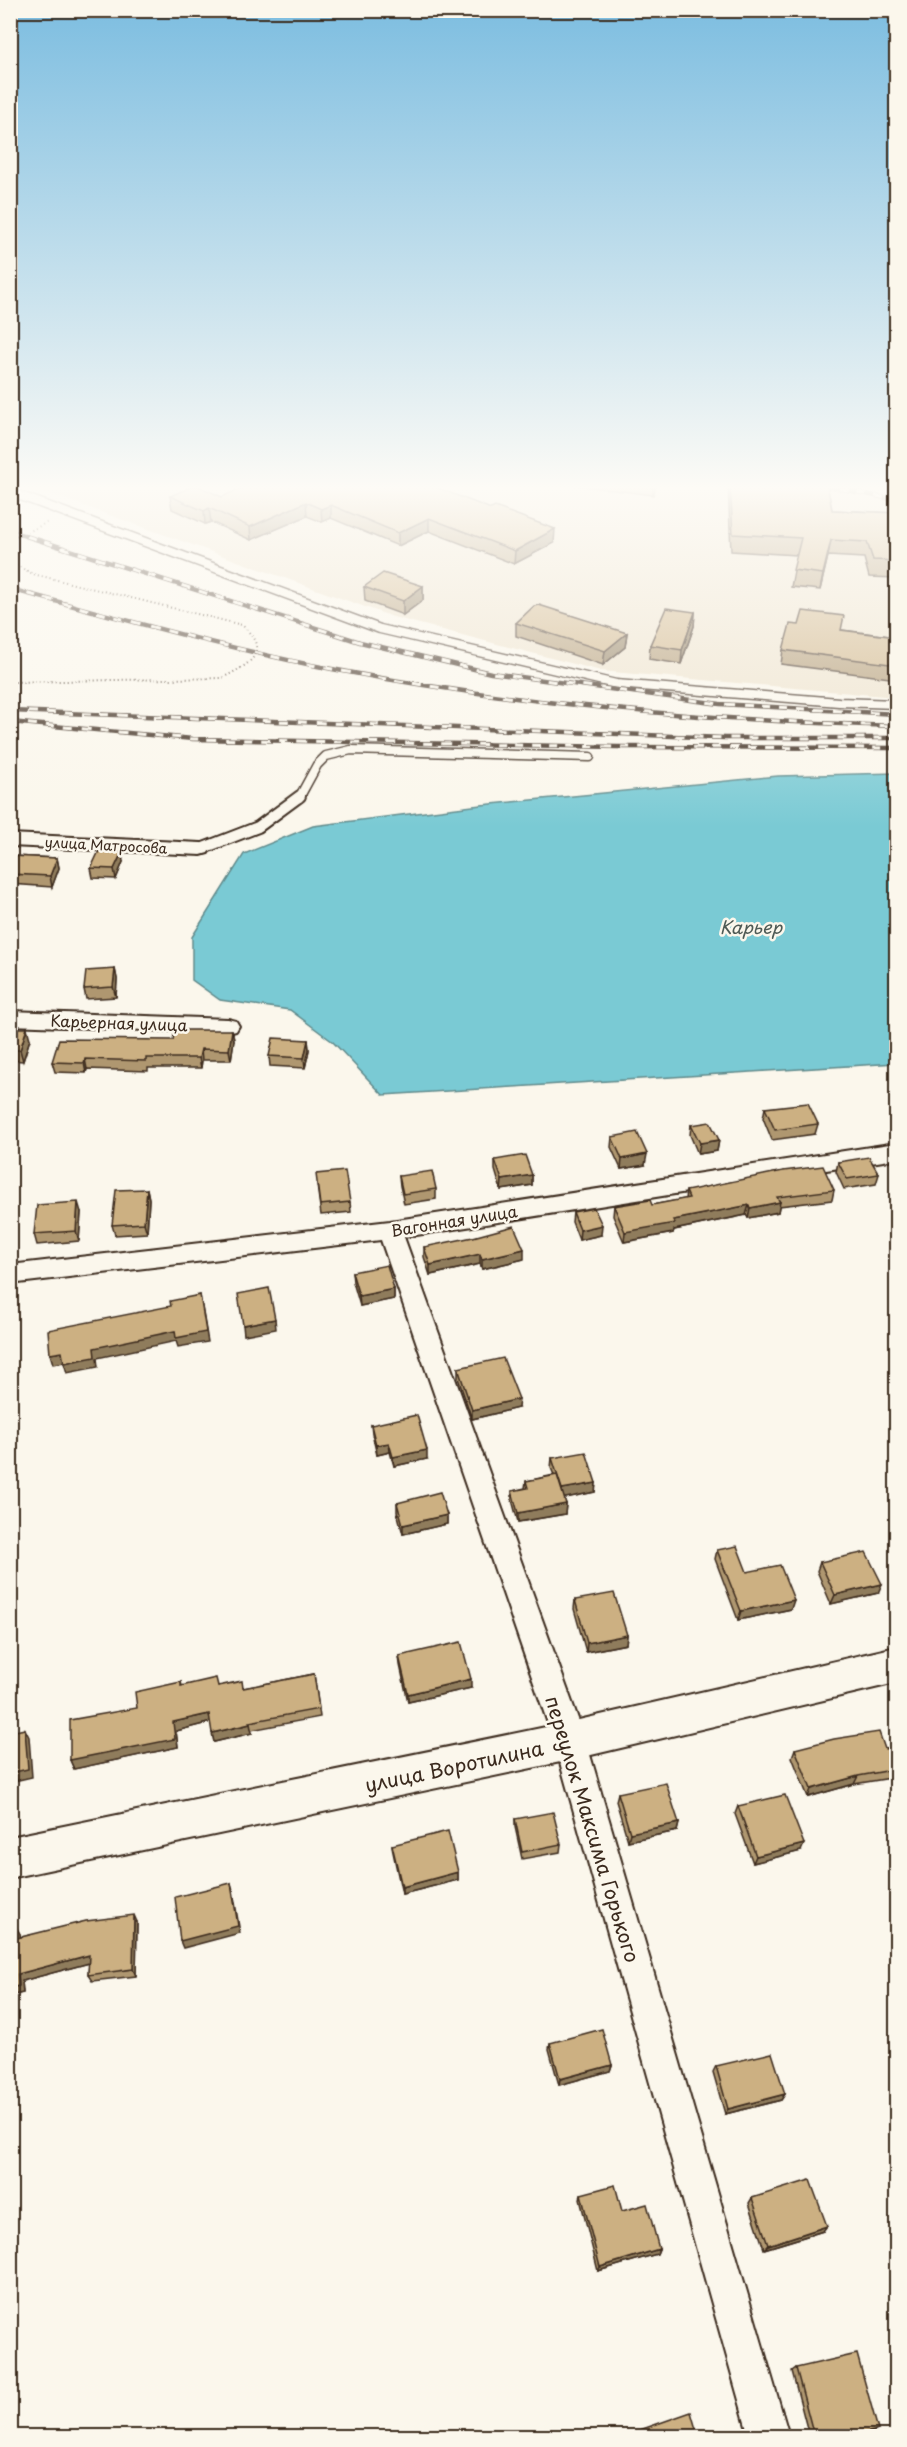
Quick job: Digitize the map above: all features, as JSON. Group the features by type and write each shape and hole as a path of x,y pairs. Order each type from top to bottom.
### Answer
{"street":[{"name":"улица Матросова","path":"10,840 201,849"},
{"name":"Карьерная улица","path":"10,1018 228,1026"},
{"name":"Вагонная улица","path":"10,1275 390,1230 897,1151"},
{"name":"переулок Максима Горького","path":"390,1230 570,1741 769,2436"},
{"name":"улица Воротилина","path":"10,1858 570,1741 897,1665"}],"lane":[{"path":"300,599 380,628 616,684 839,702 897,704"},
{"path":"201,849 258,827 283,811 300,797 317,765 326,756 351,750 590,756"}],"path":[{"path":"10,682 222,678 245,667 257,653 259,647 255,635 242,625 136,599"}],"shaded area":[{"path":"343,599 896,599 896,697 601,671 393,617"}],"water":[{"name":"Карьер","path":"896,773 896,1063 383,1095 333,1042 290,1010 220,1000 192,980 192,937 244,854 313,826 481,805 778,776"}],"building":[{"path":"539,605 627,633 605,651 516,623 534,606"},
{"path":"666,608 695,612 682,650 650,645"},
{"path":"803,611 844,616 841,630 897,637 897,665 783,650 790,624 799,625"},
{"path":"99,851 122,852 114,869 91,868"},
{"path":"10,856 57,858 50,876 10,874"},
{"path":"115,969 113,987 84,989 86,971"},
{"path":"10,1028 27,1028 20,1050 10,1050"},
{"path":"175,1030 232,1030 229,1050 201,1049 199,1058 146,1058 146,1061 85,1059 84,1063 52,1062 59,1039 173,1040"},
{"path":"273,1038 308,1040 304,1058 269,1056"},
{"path":"808,1103 818,1124 775,1130 765,1108"},
{"path":"710,1122 719,1140 700,1143 691,1125"},
{"path":"637,1132 647,1154 622,1159 612,1137"},
{"path":"525,1155 532,1175 502,1180 495,1160"},
{"path":"869,1157 879,1174 847,1179 838,1162"},
{"path":"823,1166 834,1190 777,1197 780,1202 750,1208 749,1205 673,1220 675,1223 625,1232 614,1206 650,1200 652,1205 689,1198 686,1191 783,1171"},
{"path":"345,1171 350,1202 320,1205 316,1174"},
{"path":"432,1171 436,1189 403,1194 399,1176"},
{"path":"147,1189 144,1223 112,1225 116,1190"},
{"path":"78,1202 76,1231 34,1234 37,1205"},
{"path":"594,1208 602,1225 580,1230 573,1212"},
{"path":"514,1226 524,1249 482,1259 480,1254 430,1265 424,1247"},
{"path":"387,1265 394,1289 359,1296 352,1272"},
{"path":"269,1288 275,1319 243,1325 238,1294"},
{"path":"200,1295 206,1332 176,1338 175,1331 94,1348 95,1357 64,1363 62,1352 50,1354 48,1330 171,1306 170,1301"},
{"path":"503,1358 519,1399 472,1410 458,1368"},
{"path":"417,1415 427,1450 393,1457 389,1443 376,1445 371,1425"},
{"path":"586,1452 596,1483 562,1489 552,1458"},
{"path":"557,1475 566,1504 518,1513 512,1491 528,1488 526,1481"},
{"path":"440,1492 447,1515 403,1525 397,1503"},
{"path":"737,1546 747,1572 780,1565 794,1600 741,1611 717,1550"},
{"path":"866,1552 882,1584 835,1595 820,1562"},
{"path":"614,1593 627,1635 587,1643 575,1600"},
{"path":"461,1642 471,1679 408,1694 399,1656"},
{"path":"314,1674 319,1709 249,1722 250,1724 212,1733 209,1714 173,1722 175,1739 70,1760 70,1720 137,1708 135,1692 181,1682 181,1686 216,1678 218,1686 242,1681 243,1688"},
{"path":"25,1729 28,1769 10,1773 10,1732"},
{"path":"879,1732 885,1749 897,1747 897,1769 858,1776 811,1789 795,1749 834,1739"},
{"path":"666,1783 679,1823 630,1833 618,1793"},
{"path":"785,1795 804,1844 756,1856 738,1806"},
{"path":"553,1812 561,1844 522,1852 515,1819"},
{"path":"448,1831 458,1872 402,1887 392,1845"},
{"path":"231,1883 238,1926 180,1941 175,1897"},
{"path":"134,1915 133,1969 88,1975 89,1955 18,1974 19,1986 10,1988 10,1928 16,1927 17,1938 86,1921"},
{"path":"602,2029 612,2065 560,2079 550,2043"},
{"path":"772,2053 785,2094 728,2109 716,2066"},
{"path":"810,2180 827,2226 768,2245 752,2198"},
{"path":"615,2185 622,2211 647,2204 659,2249 600,2267 581,2194"},
{"path":"857,2354 878,2430 850,2436 814,2436 796,2368"},
{"path":"691,2412 698,2436 639,2436 637,2431"}],"railway":[{"path":"48,599 251,652 402,682 613,709 754,720 896,726"},
{"path":"225,599 360,642 491,673 720,704 896,714"},
{"path":"10,711 725,738 896,738"},
{"path":"10,722 193,739 618,747 896,748"}]}
